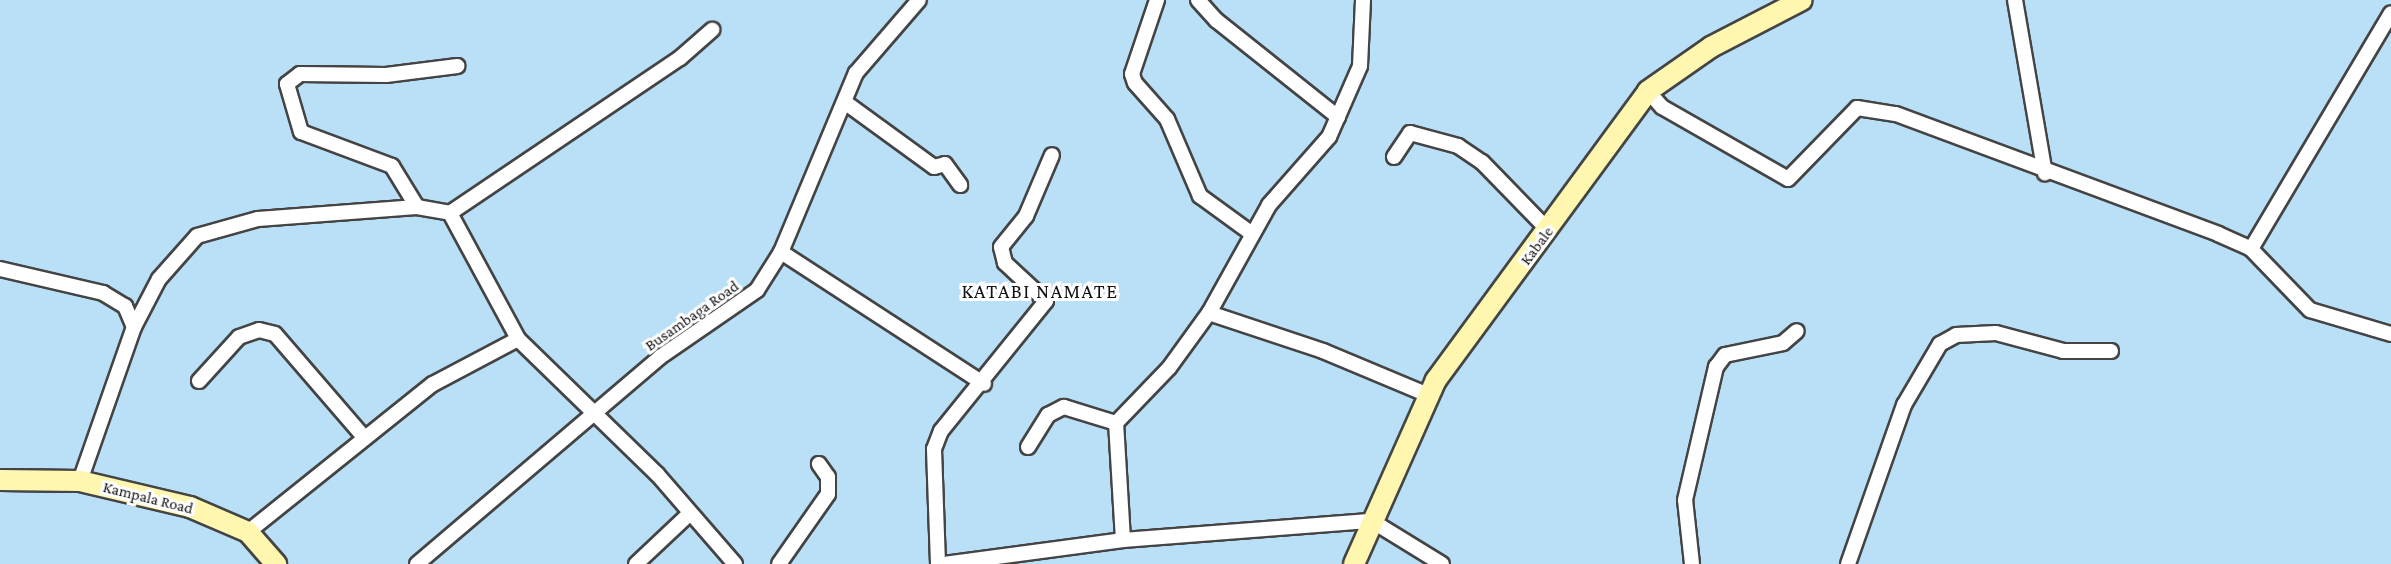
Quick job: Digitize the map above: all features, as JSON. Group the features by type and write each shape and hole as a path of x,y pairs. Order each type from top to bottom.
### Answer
{"street":[{"name":"Busambaga Road","path":"417,564 660,357 757,290 781,252 846,103 856,73 919,0"},
{"path":"1157,0 1132,74 1135,83 1167,119 1200,196 1251,233"},
{"path":"1198,0 1216,20 1338,117"},
{"path":"1124,540 1116,423 1169,368 1209,313 1251,233 1269,205 1315,159 1338,117 1360,66 1363,0"},
{"name":"Kabale","path":"1354,564 1428,395 1648,92 1711,47 1802,0"},
{"path":"2015,0 2045,173"},
{"path":"2251,249 2391,13"},
{"path":"80,482 134,327 159,279 198,236 258,219 417,207 450,213 653,77 712,30"},
{"path":"417,207 392,166 301,132 287,84 300,74 386,75 457,66"},
{"path":"1648,92 1662,107 1788,179 1857,108 1896,114 2045,173 2251,249 2310,309 2391,334"},
{"path":"846,103 897,144 934,166 945,164 960,184"},
{"path":"1394,157 1410,133 1458,146 1482,162 1549,231"},
{"path":"938,564 934,449 941,430 984,384 1046,301 1005,262 1001,248 1026,216 1052,156"},
{"path":"450,213 518,339 596,411 657,474 688,515 735,564"},
{"path":"781,252 984,384"},
{"path":"0,269 103,292 125,306 134,327"},
{"path":"1209,313 1323,351 1428,395"},
{"path":"200,381 240,337 259,330 275,334 364,437"},
{"path":"1692,564 1685,500 1716,368 1725,355 1783,343 1797,332"},
{"path":"1848,564 1904,405 1940,344 1956,335 1996,333 2063,351 2111,351"},
{"path":"248,532 433,384 518,339"},
{"path":"1029,447 1048,415 1064,407 1116,423"},
{"path":"779,564 828,494 828,477 819,464"},
{"name":"Kampala Road","path":"0,480 80,482 190,507 248,532 276,564"},
{"path":"636,564 688,515"},
{"path":"944,564 1124,540 1372,521 1442,564"}],"water":[{"path":"0,0 2391,0 2391,564 0,564"}],"district":[{"name":"KATABI NAMATE","path":"1040,291"}]}
